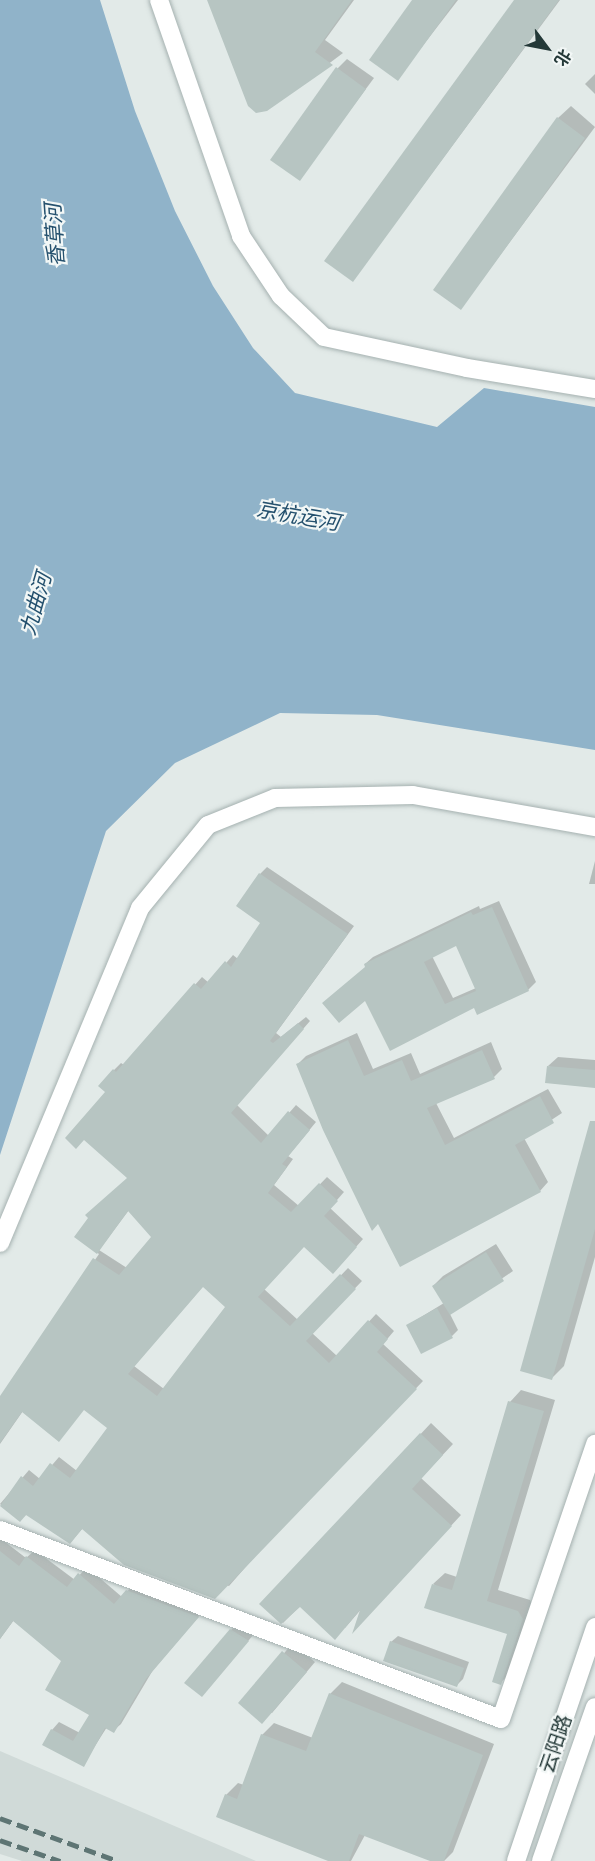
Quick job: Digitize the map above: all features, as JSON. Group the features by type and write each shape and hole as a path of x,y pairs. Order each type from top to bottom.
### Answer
{"street":[{"path":"159,0 241,236 281,296 324,337 467,368 595,389"},
{"path":"0,1243 140,908 208,825 274,798 413,795 595,827"},
{"path":"0,1530 501,1719 595,1444"},
{"name":"云阳路","path":"516,1861 595,1627"},
{"name":"云阳路","path":"541,1861 595,1707"}],"shaded area":[{"path":"0,1751 256,1861 22,1861 0,1854"}],"water":[{"path":"0,0 100,0 135,111 175,211 213,286 253,348 295,393 437,427 484,388 595,407 595,750 377,715 280,713 175,763 106,831 0,1155"}],"building":[{"path":"207,0 352,0 315,52 333,65 267,111 256,113 248,106"},
{"path":"412,0 456,0 398,81 369,60"},
{"path":"514,0 559,0 353,282 324,261"},
{"path":"336,67 366,89 300,181 270,160"},
{"path":"557,117 585,138 461,310 433,290"},
{"path":"259,873 348,934 270,1041 273,1043 298,1023 304,1029 231,1113 261,1143 288,1111 310,1130 282,1164 287,1167 268,1193 291,1212 319,1183 338,1201 324,1216 357,1247 333,1274 304,1247 258,1297 290,1326 340,1274 356,1289 306,1341 329,1363 368,1320 388,1339 377,1352 417,1389 215,1599 124,1565 82,1529 70,1544 26,1515 20,1522 0,1506 21,1476 33,1486 50,1463 70,1478 107,1428 84,1410 59,1442 22,1412 0,1443 0,1396 93,1258 119,1275 151,1237 128,1211 97,1254 74,1237 88,1218 85,1215 127,1178 84,1140 76,1149 65,1138 105,1092 98,1086 113,1069 116,1072 194,983 201,989 225,961 231,967 260,923 236,906","holes":["203,1287 225,1307 157,1396 128,1374"]},
{"path":"492,907 529,991 477,1015 474,1008 390,1051 365,1001 339,1023 322,1003 365,967 364,964 471,912 473,915","holes":["456,946 476,991 445,1004 424,962"]},
{"path":"348,1040 364,1076 402,1060 411,1081 482,1050 495,1079 427,1108 445,1145 540,1096 554,1123 515,1145 541,1192 400,1267 378,1224 372,1231 323,1130 296,1064"},
{"path":"547,1066 595,1070 595,1088 545,1083"},
{"path":"590,1121 595,1121 595,1229 552,1380 520,1371"},
{"path":"486,1252 504,1281 450,1315 432,1286"},
{"path":"437,1308 453,1338 421,1354 406,1325"},
{"path":"508,1401 544,1411 487,1601 518,1611 523,1619 501,1685 492,1682 507,1634 424,1608 432,1584 452,1590"},
{"path":"420,1433 443,1455 412,1489 452,1526 352,1634 360,1610 335,1640 300,1607 281,1624 259,1604"},
{"path":"0,1551 19,1566 26,1556 67,1587 78,1573 114,1604 126,1590 199,1617 146,1679 114,1733 105,1728 84,1767 42,1745 51,1729 73,1741 89,1715 45,1690 61,1661 13,1621 0,1639"},
{"path":"230,1629 249,1641 202,1697 184,1683"},
{"path":"390,1641 464,1668 457,1687 383,1661"},
{"path":"282,1651 307,1672 262,1724 238,1703"},
{"path":"329,1693 483,1755 444,1861 430,1861 359,1834 349,1861 328,1861 216,1817 225,1794 237,1799 261,1734 306,1751"}],"railway":[{"path":"0,1818 118,1861"},
{"path":"0,1840 60,1861"}],"water label":[{"name":"香草河","path":"55,235"},
{"name":"京杭运河","path":"298,516"},
{"name":"九曲河","path":"36,604"}]}
